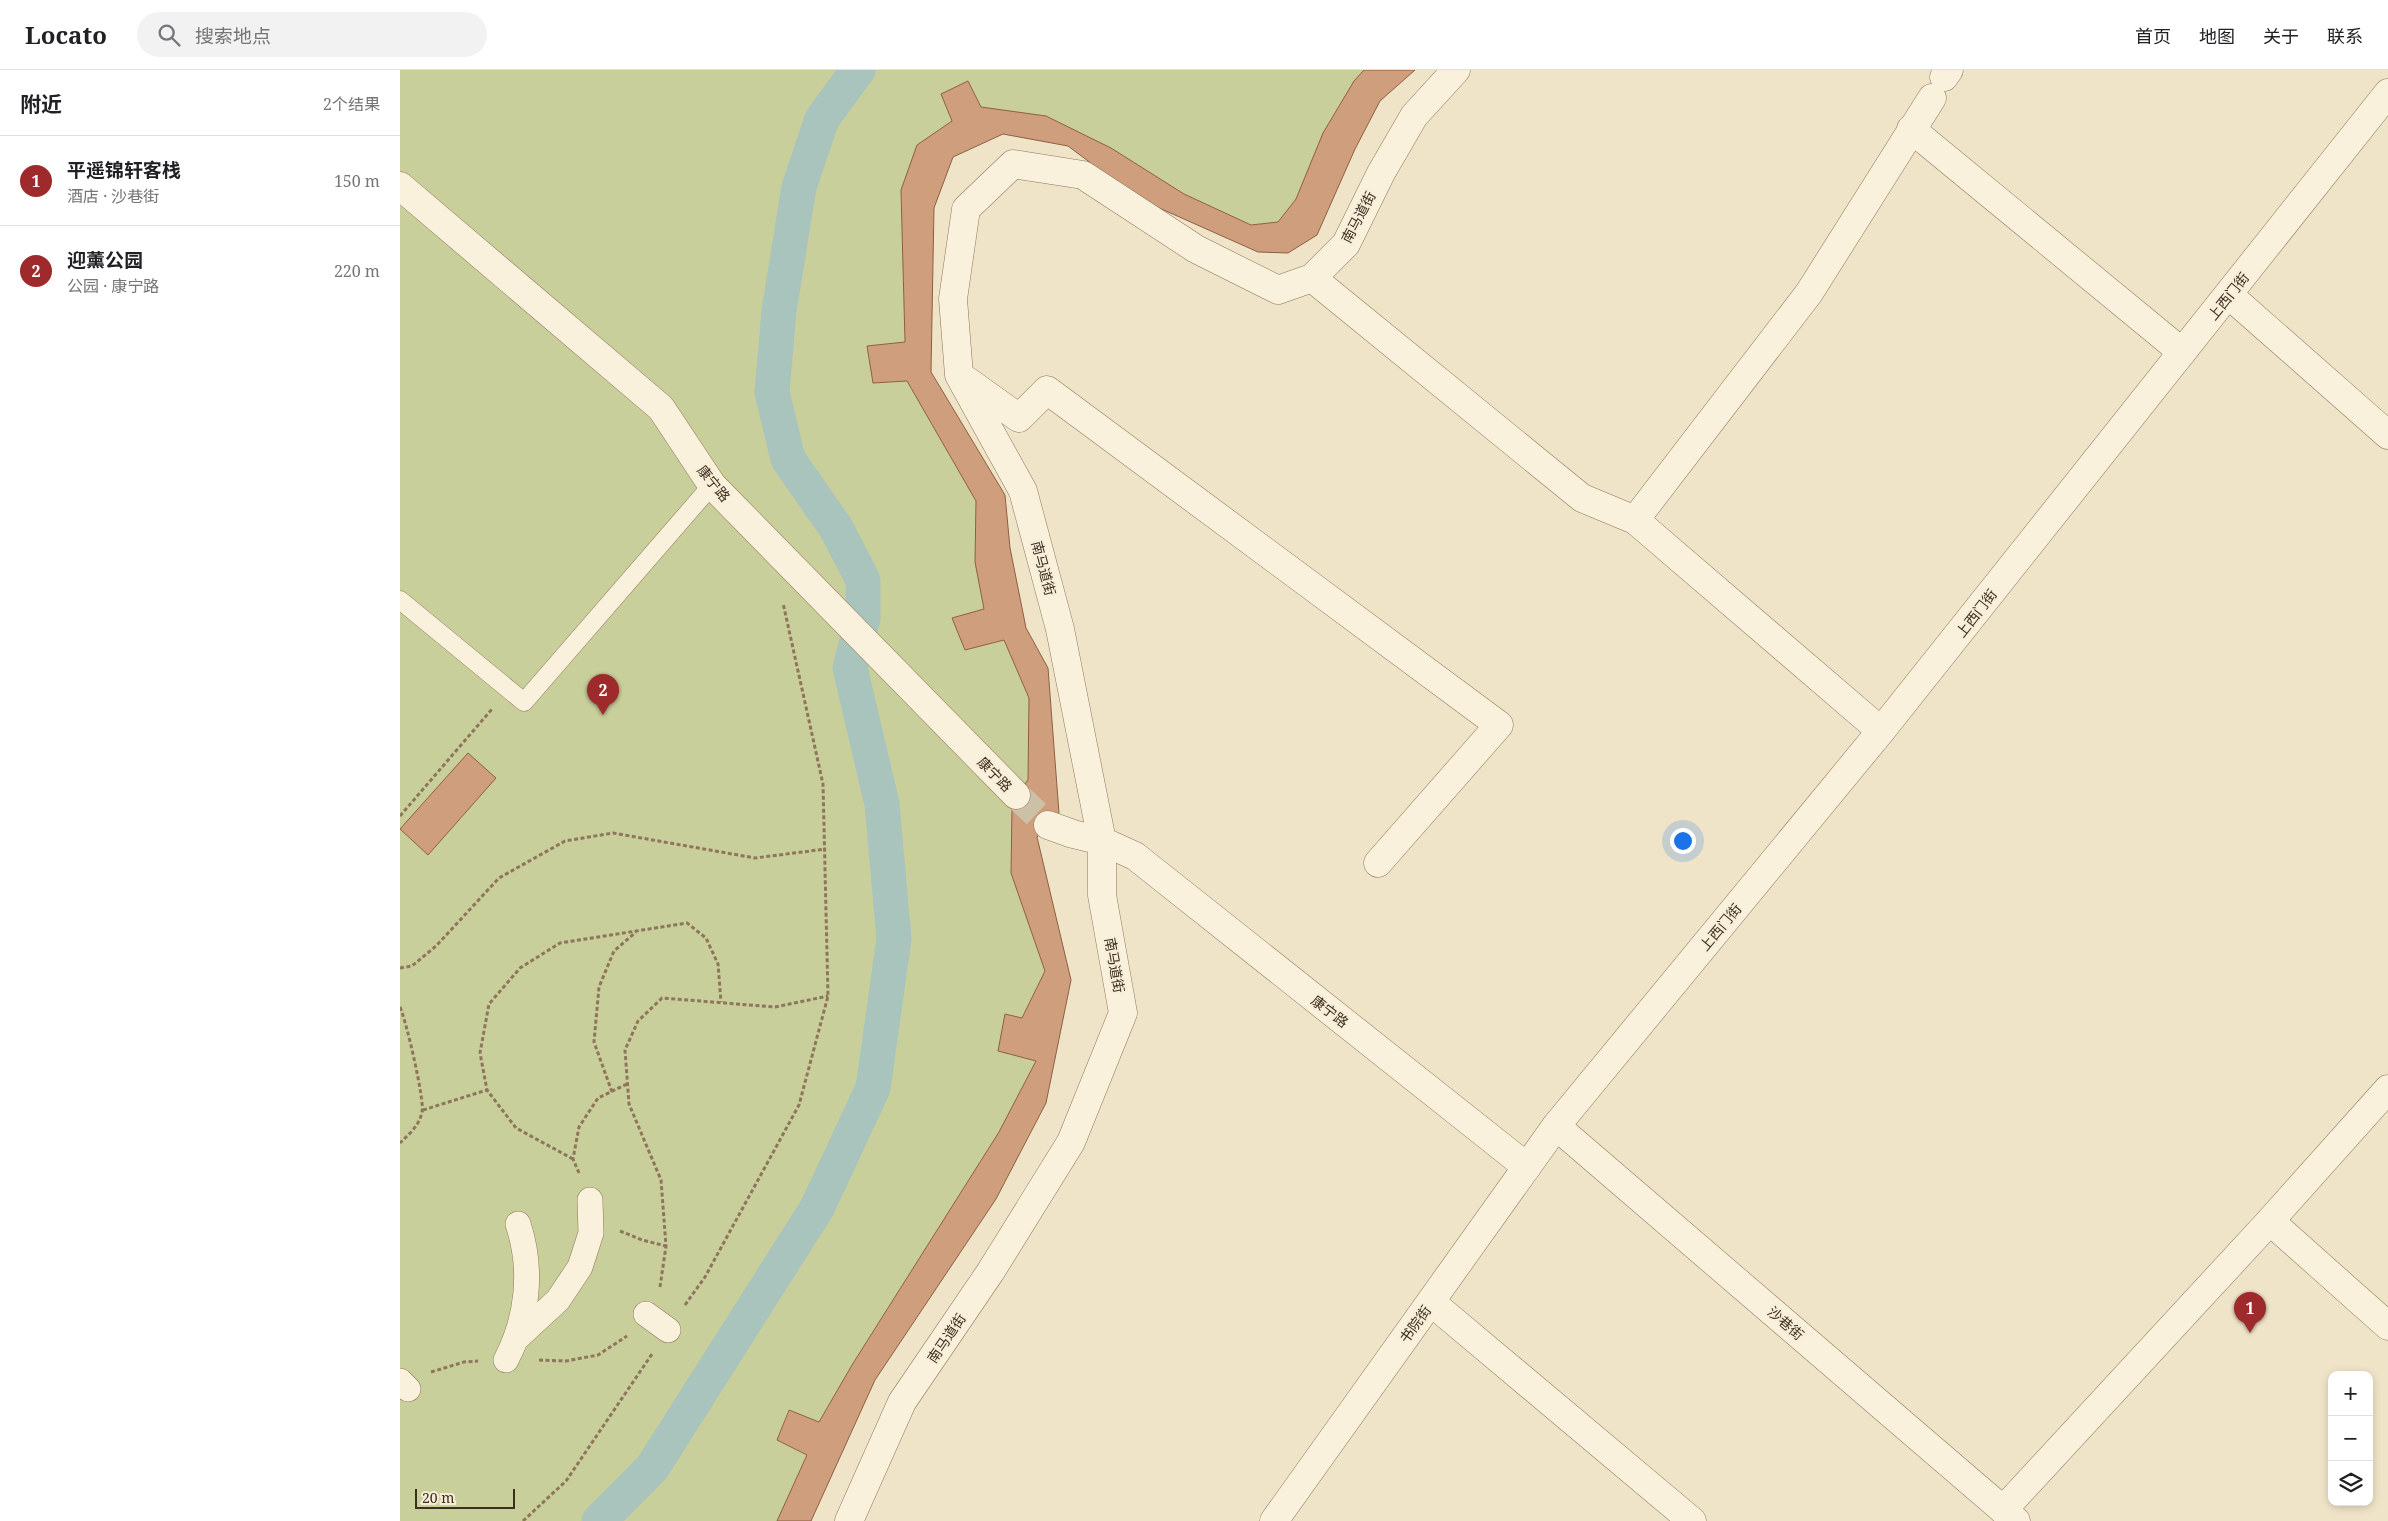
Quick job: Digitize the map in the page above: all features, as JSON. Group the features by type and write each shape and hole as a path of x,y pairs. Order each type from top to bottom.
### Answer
{"street":[{"name":"南马道街","path":"849,1521 902,1402 991,1271 1071,1142 1123,1013 1102,895 1102,841 1060,629 1023,491 959,375 953,299 966,209 1013,164 1084,175 1196,249 1278,290 1312,278 1346,244 1381,173 1414,116 1456,70"},
{"path":"1635,520 1809,293 1942,82"},
{"name":"上西门街","path":"1556,1126 1881,732 2388,94"},
{"path":"1911,129 2182,352"},
{"name":"康宁路","path":"400,186 661,408 712,485 1016,795"},
{"path":"1312,278 1582,498 1635,520 1881,732"},
{"path":"2229,294 2388,435"},
{"path":"959,375 1019,418 1047,390 1499,724 1378,863"},
{"name":"康宁路","path":"1048,825 1073,834 1102,841 1135,856 1527,1167"},
{"path":"2010,1515 2388,1088"},
{"name":"书院街","path":"1274,1521 1556,1126"},
{"name":"沙巷街","path":"1556,1126 2010,1515"},
{"path":"518,1337 558,1300 580,1267 591,1233 590,1200"},
{"path":"2270,1222 2388,1326"},
{"path":"506,1360 518,1337 528,1283 525,1243 518,1224"},
{"path":"1431,1302 1692,1521"},
{"path":"646,1314 668,1330"}],"lane":[{"path":"400,600 524,702 712,485"}],"path":[{"path":"524,1521 566,1481 705,1277 799,1105 828,996 826,849 823,784 782,598"},
{"path":"400,816 509,690"},
{"path":"400,968 412,966 436,946 499,878 565,841 613,833 755,858 826,849"},
{"path":"573,1159 516,1128 487,1090 480,1052 489,1004 520,968 560,943 687,923 706,938 718,964 721,1002"},
{"path":"612,1092 594,1042 599,987 614,952 636,931"},
{"path":"404,1385 427,1374 464,1362 566,1360 598,1355 636,1330 659,1294 666,1246 661,1180 629,1104 625,1050 638,1021 662,998 775,1007 828,996"},
{"path":"400,1007 406,1021 423,1110 416,1128 400,1143"},
{"path":"423,1110 487,1090"}],"green space":[{"path":"400,70 1364,70 1296,199 1278,222 1251,225 1184,194 1111,148 1046,116 981,107 968,82 941,94 952,121 917,145 901,190 905,342 867,346 873,383 907,381 976,501 984,609 952,618 965,650 1004,640 1029,698 1028,780 1016,795 1011,873 1045,971 1022,1018 1005,1014 999,1051 1036,1061 999,1132 852,1365 819,1422 788,1410 777,1440 807,1455 777,1521 400,1521"}],"building":[{"path":"1364,70 1415,70 1380,101 1355,149 1317,235 1288,253 1258,252 1139,199 1068,146 1003,134 953,157 934,208 931,372 1005,495 1010,548 1026,628 1048,668 1059,813 1037,837 1071,980 1046,1103 996,1199 875,1380 811,1521 777,1521 807,1455 777,1440 789,1410 819,1422 852,1365 999,1132 1036,1061 998,1051 1005,1014 1022,1018 1045,971 1011,873 1012,809 1016,795 1028,780 1029,698 1004,640 965,650 952,618 984,609 975,562 976,501 907,381 873,383 867,346 905,342 901,190 917,145 952,121 941,94 968,81 981,107 1046,116 1111,148 1184,194 1251,225 1278,222 1296,199 1323,133 1354,81"},
{"path":"468,753 496,778 428,855 400,829"}],"waterway":[{"path":"599,1521 652,1468 817,1208 873,1088 894,939 882,804 850,668 863,618 863,580 836,528 788,459 772,392 779,311 799,187 822,119 858,70"}],"tunnel":[{"path":"1016,795 1048,825"}],"place":[{"name":"迎薰公园","path":"603,715"},
{"name":"平遥锦轩客栈","path":"2250,1333"}]}
